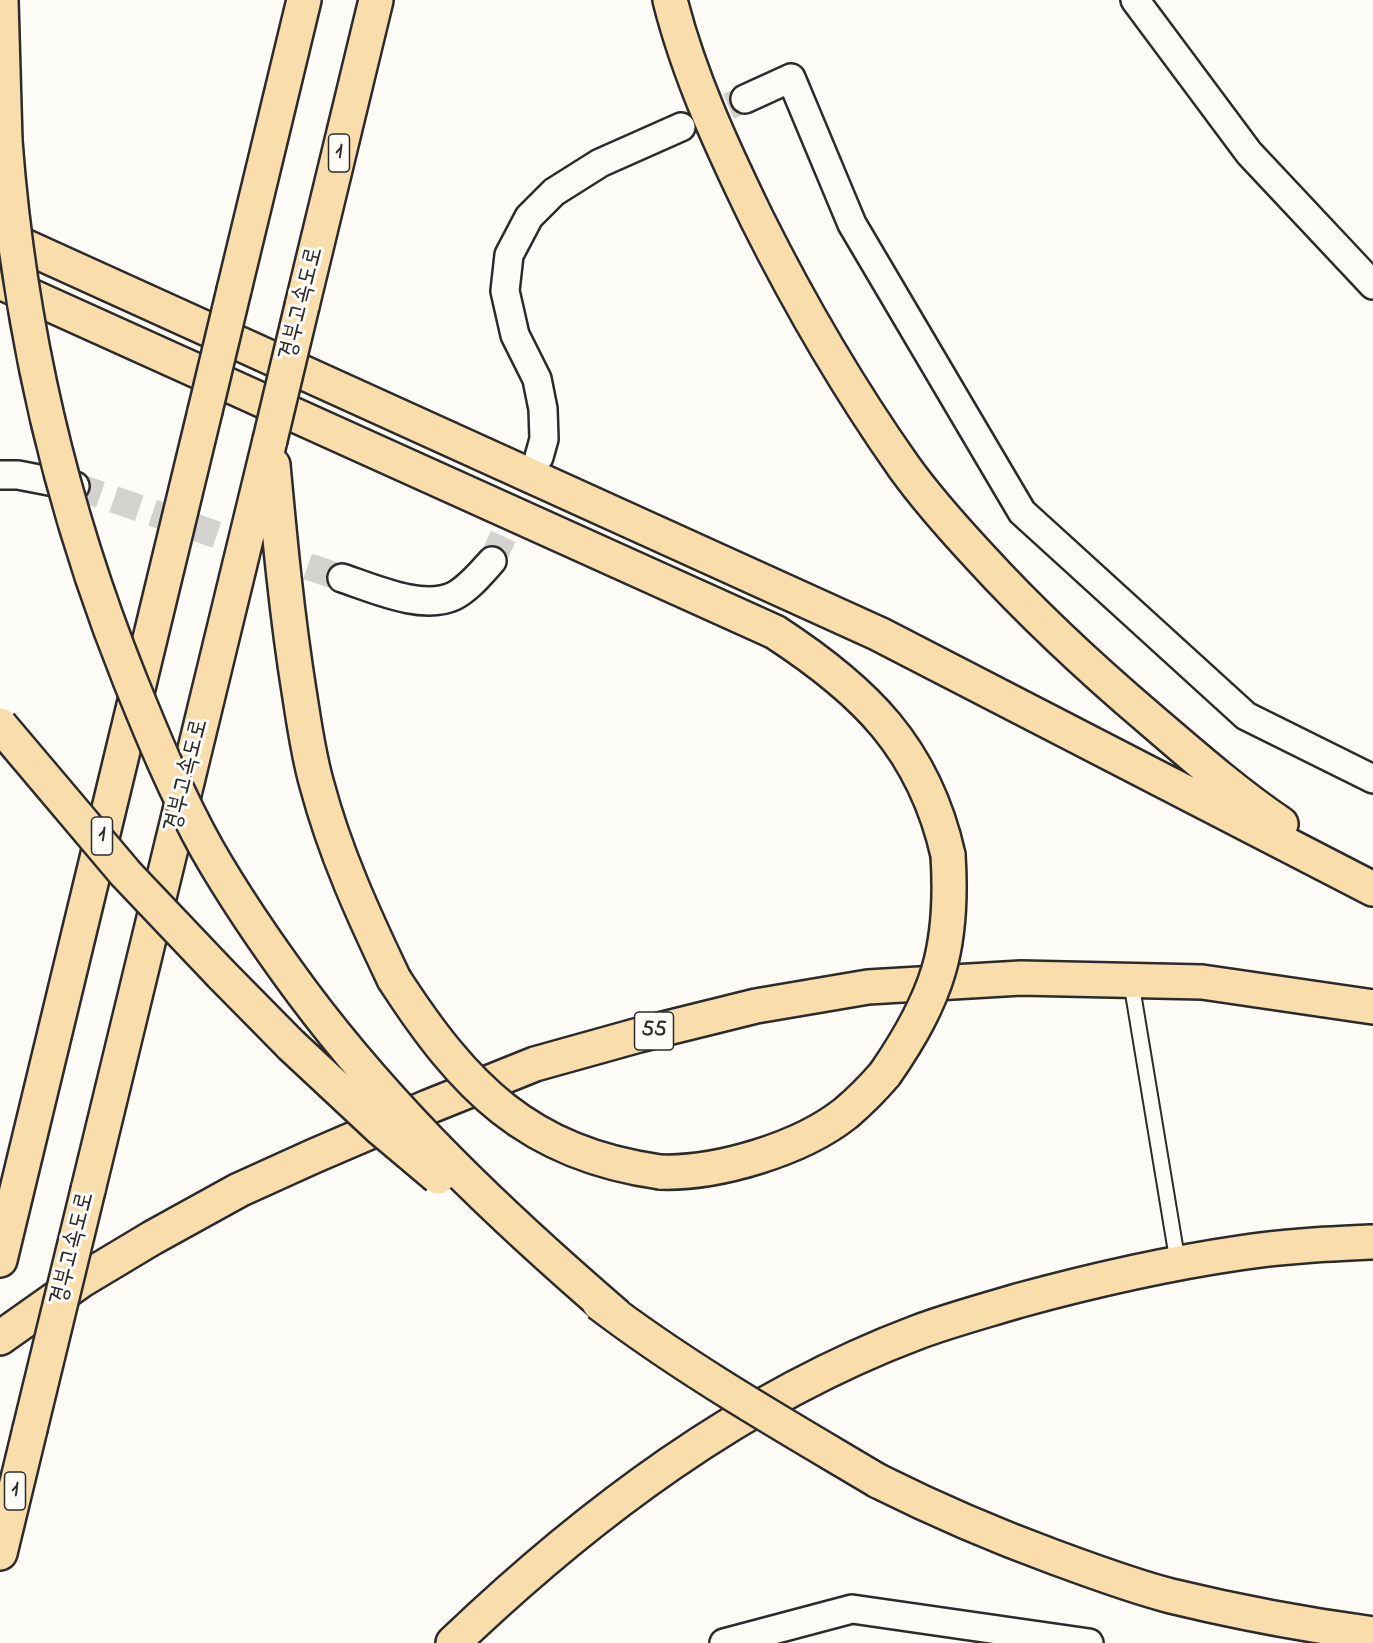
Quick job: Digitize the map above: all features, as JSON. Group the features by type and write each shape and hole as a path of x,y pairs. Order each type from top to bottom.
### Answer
{"highway":[{"path":"1,0 5,141 12,223 24,307 49,424 78,535 114,641 172,780 207,849 255,925 301,991 380,1087 473,1187 616,1316"},
{"name":"1","path":"0,1260 304,0"},
{"name":"경부고속도로","path":"0,1553 376,0"},
{"path":"670,0 692,72 762,229 820,337 906,469 952,527 998,577 1099,675 1214,773 1272,818 1373,883"},
{"path":"0,236 879,634 1373,889"},
{"path":"0,282 775,632 833,672 858,694 893,732 915,765 928,791 942,829 948,855 949,917 941,964 921,1018 885,1074 870,1091 845,1113 801,1140 720,1166 682,1173 660,1172 607,1162 581,1154 533,1131 481,1092 456,1065 394,979 346,874 330,831 316,783 293,655 282,571 270,440"},
{"path":"0,725 126,874 291,1045 381,1129 468,1202 616,1316 676,1358 878,1481 1002,1538 1089,1570 1170,1595 1246,1612 1373,1634"},
{"name":"55","path":"0,1338 82,1280 239,1190 418,1111 535,1064 756,1006 868,987 1021,978 1202,982 1373,1007"},
{"path":"453,1643 533,1570 657,1472 721,1430 785,1394 853,1360 919,1332 1056,1290 1241,1252 1373,1242"}],"street":[{"path":"1135,0 1249,153 1373,285"},
{"path":"745,99 791,78 852,224 1022,512 1246,716 1373,779"},
{"path":"539,457 544,439 543,409 537,379 515,335 505,291 509,255 529,217 554,192 600,163 681,127"},
{"path":"0,475 18,475 75,486"},
{"path":"342,578 411,599 435,601 455,596 492,561"},
{"path":"724,1643 852,1610 1089,1643"}],"lane":[{"path":"1131,981 1178,1264"}],"tunnel":[{"path":"691,123 745,99"},
{"path":"492,561 539,458"},
{"path":"75,486 342,578"}]}
